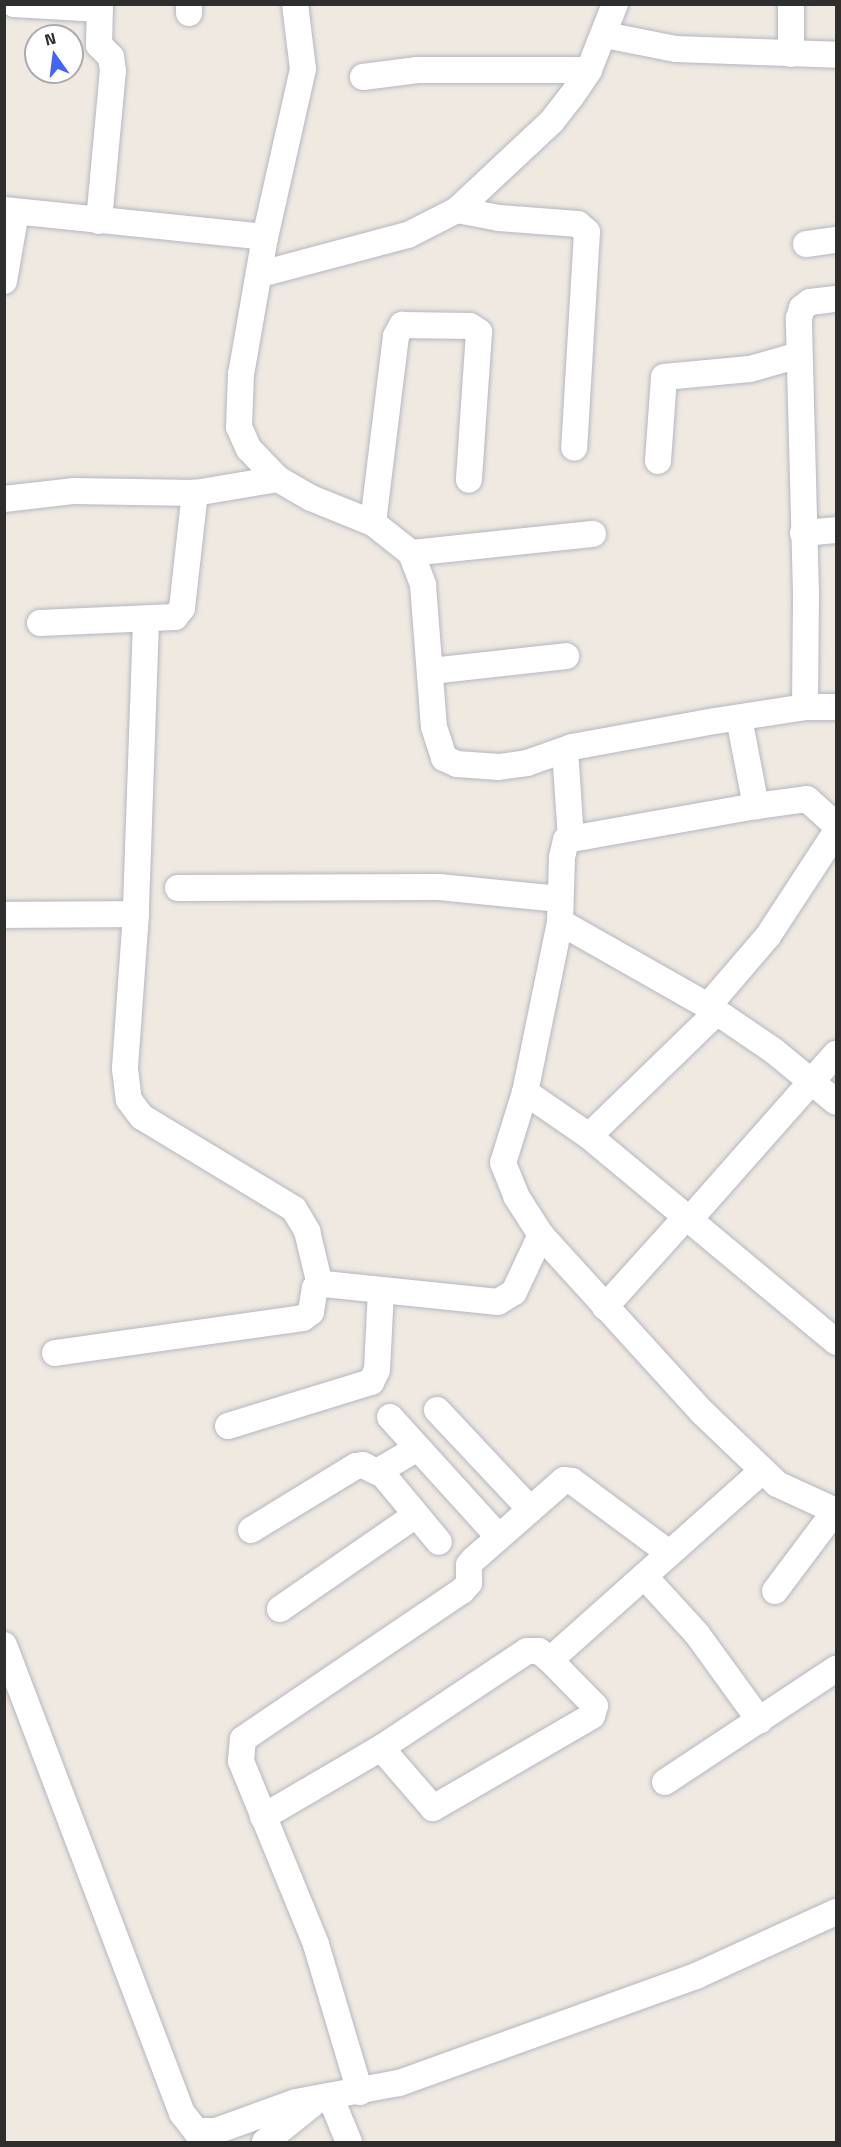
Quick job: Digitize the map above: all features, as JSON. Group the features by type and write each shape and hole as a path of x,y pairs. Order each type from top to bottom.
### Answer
{"street":[{"path":"14,4 100,7 99,45 111,57 113,71 99,221"},
{"path":"296,4 303,69 265,237 261,274 241,374 239,427 249,448 278,479 311,498 373,523 411,553 423,585 434,727 441,753 450,762 499,767 539,760 565,750 739,718 805,707 837,708"},
{"path":"261,274 408,236 457,210 552,121 589,70 605,35 615,4"},
{"path":"791,4 791,54"},
{"path":"605,35 676,49 837,55"},
{"path":"363,77 418,70 589,70"},
{"path":"457,210 500,218 578,224 587,231 574,448"},
{"path":"4,281 10,211 265,237"},
{"path":"806,244 837,240"},
{"path":"805,707 799,355 802,308 810,302 837,299"},
{"path":"373,523 396,336 402,325 470,326 479,332 469,480"},
{"path":"657,461 661,385 664,377 750,369 799,355"},
{"path":"4,499 73,491 195,493 278,479"},
{"path":"40,623 170,619 182,608 195,493"},
{"path":"803,533 837,530"},
{"path":"411,553 593,534"},
{"path":"146,621 136,914 125,1070 129,1100 142,1117 294,1209 307,1232 320,1285"},
{"path":"431,671 566,656"},
{"path":"739,718 756,806"},
{"path":"565,750 570,838 562,850 560,910 525,1092 503,1163 516,1196 541,1235 605,1307 762,1471 792,1492 836,1511 775,1591"},
{"path":"570,838 756,806 807,800 837,825"},
{"path":"589,1136 713,1009 768,936 837,832"},
{"path":"178,888 439,887 560,910 713,1009 837,1102"},
{"path":"4,915 136,914"},
{"path":"605,1307 837,1054"},
{"path":"525,1092 589,1136 837,1342"},
{"path":"55,1353 303,1318 311,1312 315,1290 320,1285 493,1302 504,1300 514,1292 541,1235"},
{"path":"228,1426 371,1382 377,1370 381,1290"},
{"path":"437,1410 530,1509"},
{"path":"390,1417 416,1449 499,1537"},
{"path":"380,1471 416,1449"},
{"path":"251,1530 356,1466 380,1471 439,1542"},
{"path":"550,1660 762,1471"},
{"path":"360,2092 322,1960 241,1761 243,1739 462,1592 469,1583 470,1563 560,1482 569,1480 669,1553"},
{"path":"280,1610 416,1515"},
{"path":"644,1576 697,1634 760,1721"},
{"path":"4,1646 191,2127 207,2133 278,2106 399,2083 667,1987 837,1912"},
{"path":"263,1817 381,1748 527,1651 539,1652 550,1660 592,1702 594,1714 433,1808 381,1748"},
{"path":"665,1782 837,1669"},
{"path":"265,2142 325,2097"},
{"path":"325,2097 350,2142"}]}
